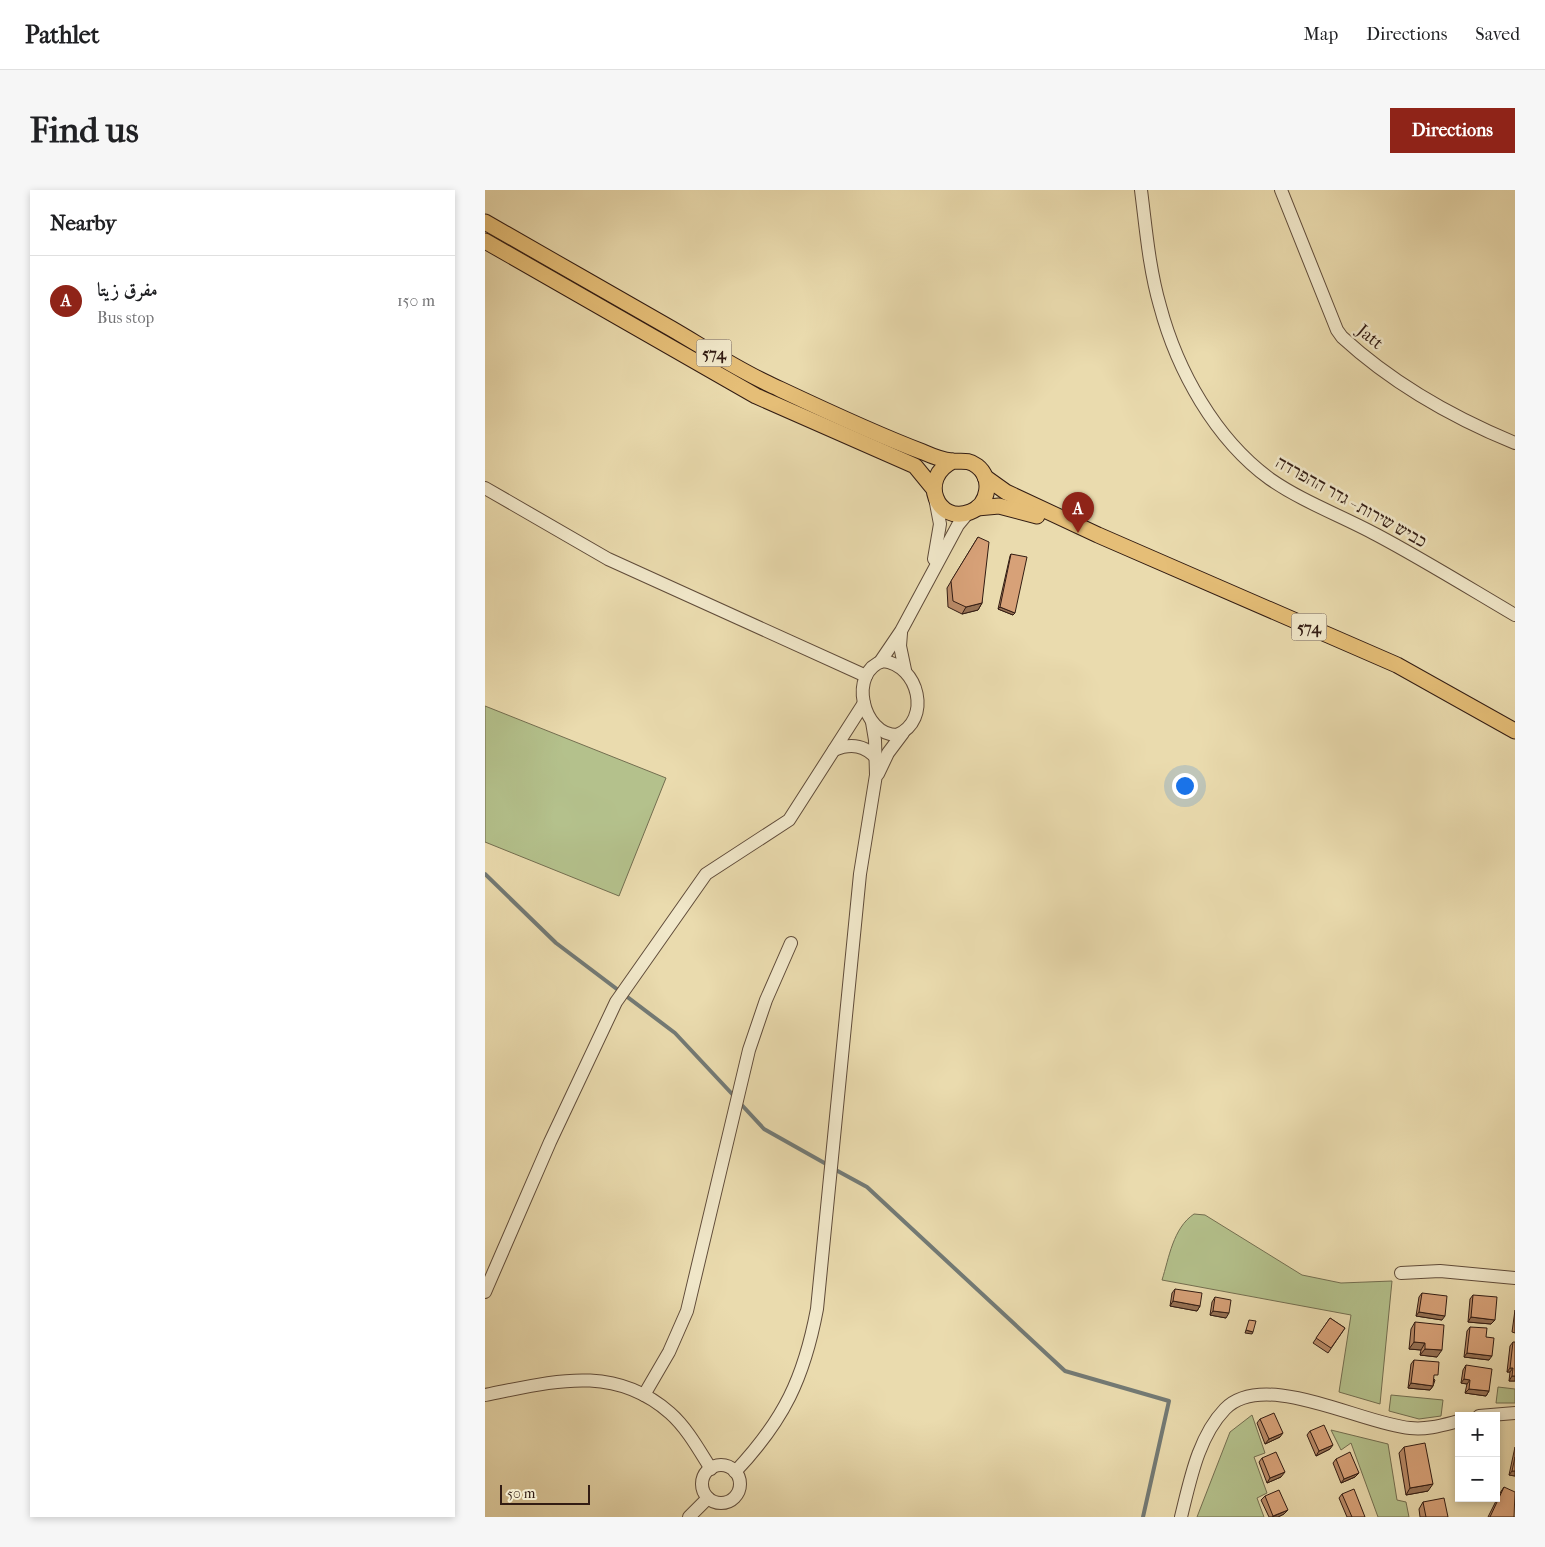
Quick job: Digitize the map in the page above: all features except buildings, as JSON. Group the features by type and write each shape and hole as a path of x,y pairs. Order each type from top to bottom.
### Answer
{"main road":[{"name":"574","path":"485,222 765,382 920,451 953,461 970,462 977,466 985,477 1006,492 1098,535 1397,665 1515,731"},
{"name":"574","path":"485,241 756,396 915,466 946,510 954,514 999,506 1012,508 1098,535"},
{"path":"934,492 939,471 953,461"},
{"path":"972,510 984,499 987,490 985,477"}],"street":[{"name":"כביש שירות - גדר ההפרדה","path":"1141,190 1153,274 1169,334 1197,393 1214,421 1237,451 1259,471 1286,489 1384,538 1515,615"},
{"name":"Jatt","path":"1281,190 1304,245 1314,276 1333,321 1342,337 1387,373 1437,405 1515,443"},
{"path":"485,488 608,559 866,676"},
{"path":"932,572 940,524 934,492"},
{"path":"735,1472 779,1418 803,1369 813,1331 819,1288 835,1107 860,874 877,759 872,722 865,703 863,687 866,676 871,668 880,662 901,631 957,525 972,510"},
{"path":"875,780 888,753 913,722 917,706 915,686 905,670 900,646 901,631"},
{"path":"880,662 890,662 905,670"},
{"path":"485,1292 550,1142 616,1002 706,874 789,820 865,703"},
{"path":"872,722 886,734 897,735 903,733"},
{"path":"834,750 843,746 861,747 871,752 877,759"},
{"path":"644,1395 669,1352 687,1311 749,1050 766,1000 791,943"},
{"path":"1401,1274 1440,1271 1515,1278"},
{"path":"485,1395 571,1379 601,1381 628,1386 671,1414 691,1438 711,1469"},
{"path":"1181,1517 1193,1470 1213,1426 1225,1410 1237,1400 1248,1395 1277,1395 1294,1398 1383,1423 1412,1428 1427,1428 1455,1422"},
{"path":"1500,1414 1515,1413"},
{"path":"723,1465 735,1472 739,1477 739,1489 733,1499 722,1504 708,1498 702,1485 703,1478 711,1469 723,1465"},
{"path":"689,1517 708,1498"}],"green space":[{"path":"485,706 666,778 619,896 485,842"},
{"path":"1194,1214 1205,1215 1302,1275 1341,1283 1392,1281 1380,1404 1339,1392 1351,1315 1162,1280 1176,1235"},
{"path":"1498,1387 1515,1389 1515,1403 1496,1403"},
{"path":"1391,1395 1443,1400 1441,1416 1419,1419 1389,1411"},
{"path":"1252,1415 1265,1453 1254,1457 1267,1493 1257,1498 1264,1517 1197,1517 1230,1432"},
{"path":"1331,1430 1388,1444 1397,1500 1406,1502 1409,1517 1378,1517 1351,1443 1341,1450"}],"waterway":[{"path":"485,874 556,943 675,1033 734,1096"},
{"path":"739,1102 764,1129 828,1165"},
{"path":"834,1169 867,1187 1065,1371 1169,1401 1143,1517"}],"place":[{"name":"مفرق زيتا","path":"1078,533"}]}
